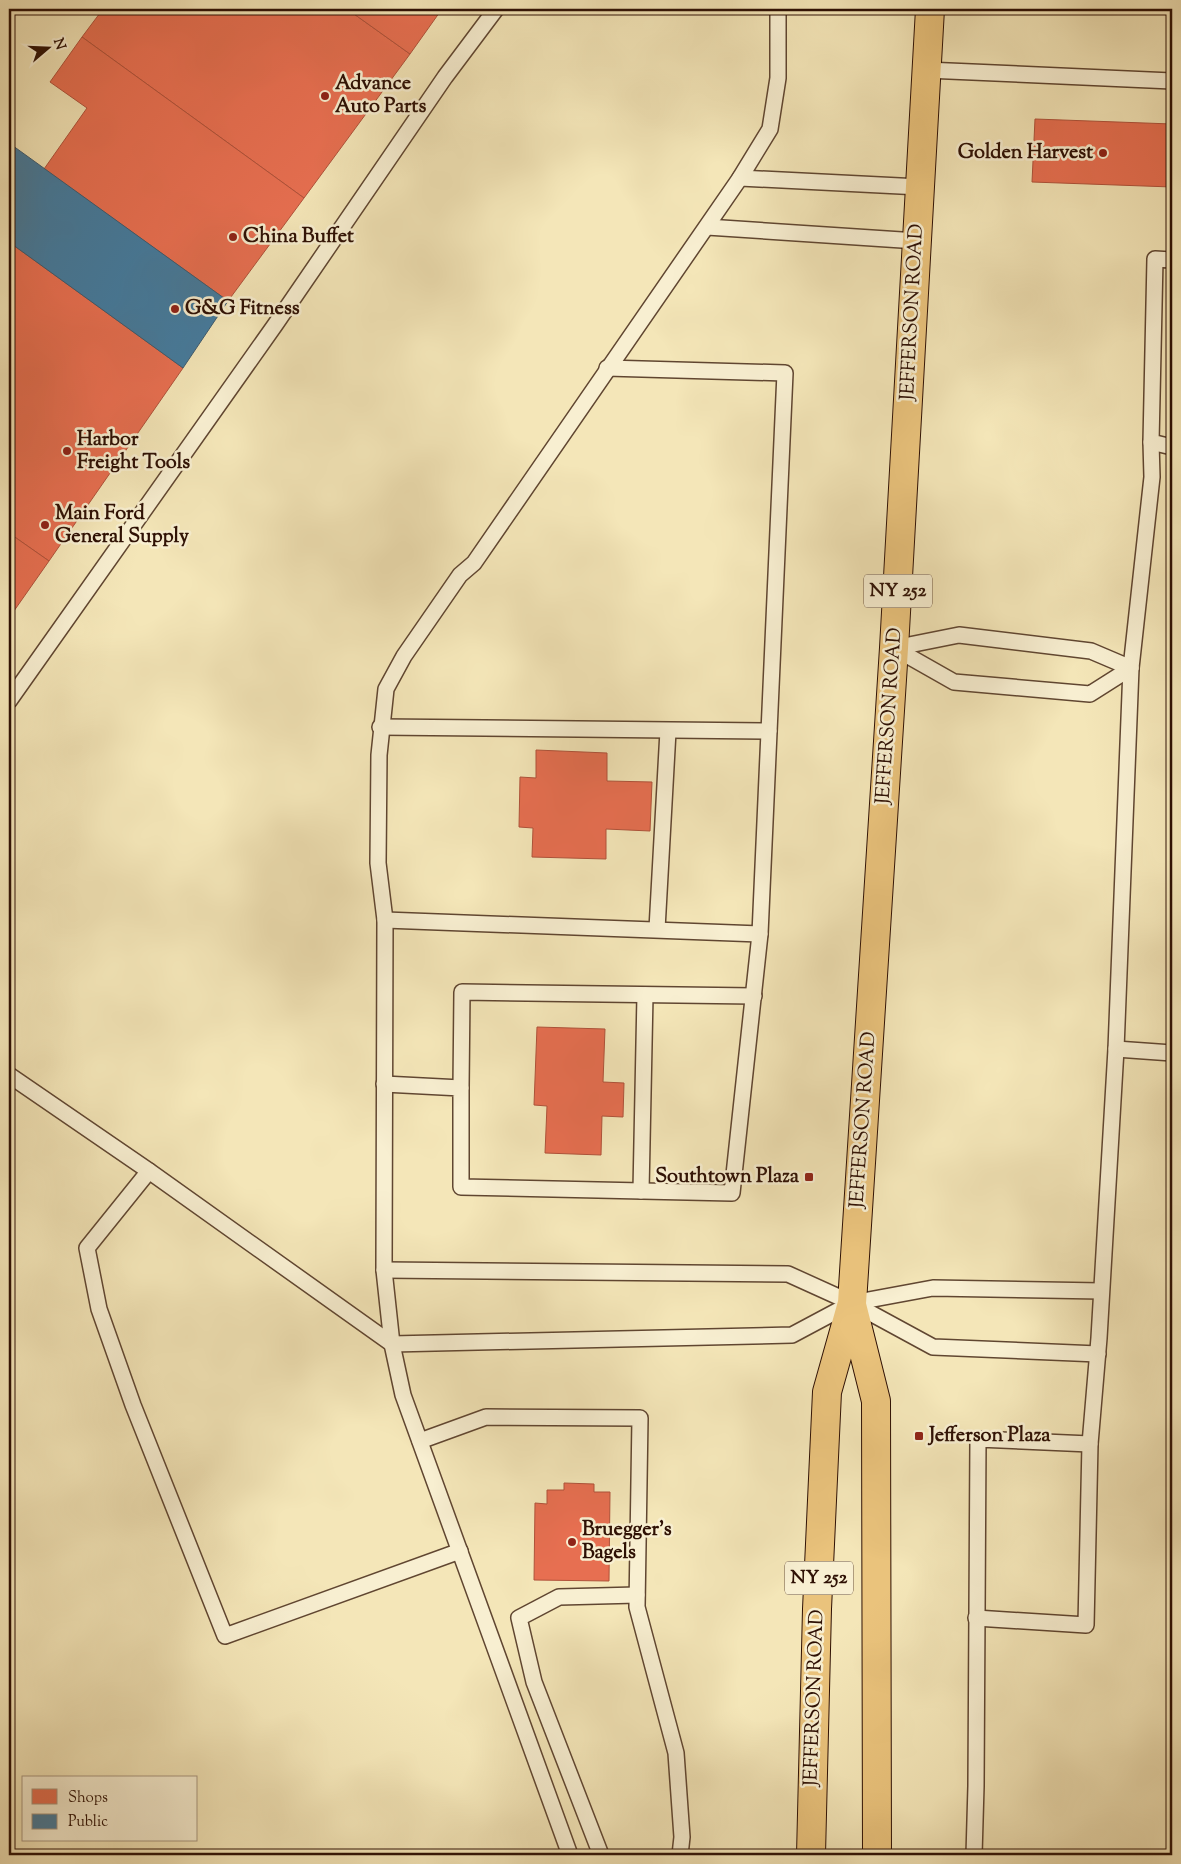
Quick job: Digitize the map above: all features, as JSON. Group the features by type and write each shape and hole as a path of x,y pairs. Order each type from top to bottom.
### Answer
{"main road":[{"name":"JEFFERSON ROAD","path":"811,1855 817,1609 827,1392 852,1303 894,648 930,9"},
{"name":"JEFFERSON ROAD","path":"852,1303 876,1401 877,1855"}],"lane":[{"path":"9,701 275,325 445,77 496,9"},
{"path":"570,1855 403,1395 392,1344 384,1270 385,920 378,863 380,728 386,689 404,656 460,575 474,563 707,227 770,129 778,78 778,9"},
{"path":"926,70 1172,81"},
{"path":"740,178 920,187"},
{"path":"707,227 917,240"},
{"path":"976,1618 1086,1625 1090,1444 1098,1354 1116,1049 1131,668 1152,477 1155,259 1172,260"},
{"path":"608,368 785,373 760,934 754,996 732,1193 461,1187 462,992 754,996"},
{"path":"1151,442 1172,447"},
{"path":"894,648 958,635 1091,651 1131,668"},
{"path":"894,648 954,682 1090,694 1131,668"},
{"path":"380,728 769,731"},
{"path":"657,929 668,730"},
{"path":"385,920 760,934"},
{"path":"641,1191 645,995"},
{"path":"1116,1049 1172,1053"},
{"path":"9,1075 149,1171 392,1344 792,1335 852,1303 933,1288 1102,1291"},
{"path":"384,1084 461,1088"},
{"path":"149,1171 87,1248 99,1309 129,1396 225,1636 460,1551"},
{"path":"384,1270 788,1274 852,1303 933,1347 1098,1354"},
{"path":"420,1441 486,1417 640,1418 637,1607 676,1753 682,1837 680,1855"},
{"path":"974,1855 978,1439 1090,1444"},
{"path":"601,1855 534,1682 519,1618 559,1597 637,1595"}],"building: Shops":[{"path":"103,9 347,9 410,54 304,198 82,37"},
{"path":"347,9 442,9 410,54"},
{"path":"82,37 304,198 228,301 44,169 87,108 50,82"},
{"name":"Golden Harvest","path":"1035,119 1172,124 1172,187 1032,182"},
{"name":"Harbor Freight Tools","path":"9,242 183,368 49,561 9,533"},
{"path":"9,533 49,561 9,618"},
{"path":"536,750 607,753 607,781 652,782 650,831 606,829 606,859 532,857 533,828 519,827 520,777 536,778"},
{"path":"537,1027 605,1029 603,1082 624,1083 623,1117 602,1116 601,1155 545,1153 547,1106 534,1105"},
{"name":"Bruegger's Bagels","path":"564,1483 594,1484 594,1492 610,1492 609,1581 534,1580 535,1503 547,1504 547,1490 564,1490"}],"building: Public":[{"path":"9,143 228,301 183,368 9,242"}],"place":[{"name":"Advance Auto Parts","path":"325,96"},
{"name":"Golden Harvest","path":"1103,153"},
{"name":"China Buffet","path":"233,237"},
{"name":"G&G Fitness","path":"175,309"},
{"name":"Harbor Freight Tools","path":"67,451"},
{"name":"Main Ford General Supply","path":"45,525"},
{"name":"Southtown Plaza","path":"809,1177"},
{"name":"Jefferson Plaza","path":"919,1436"},
{"name":"Bruegger's Bagels","path":"572,1542"}]}
